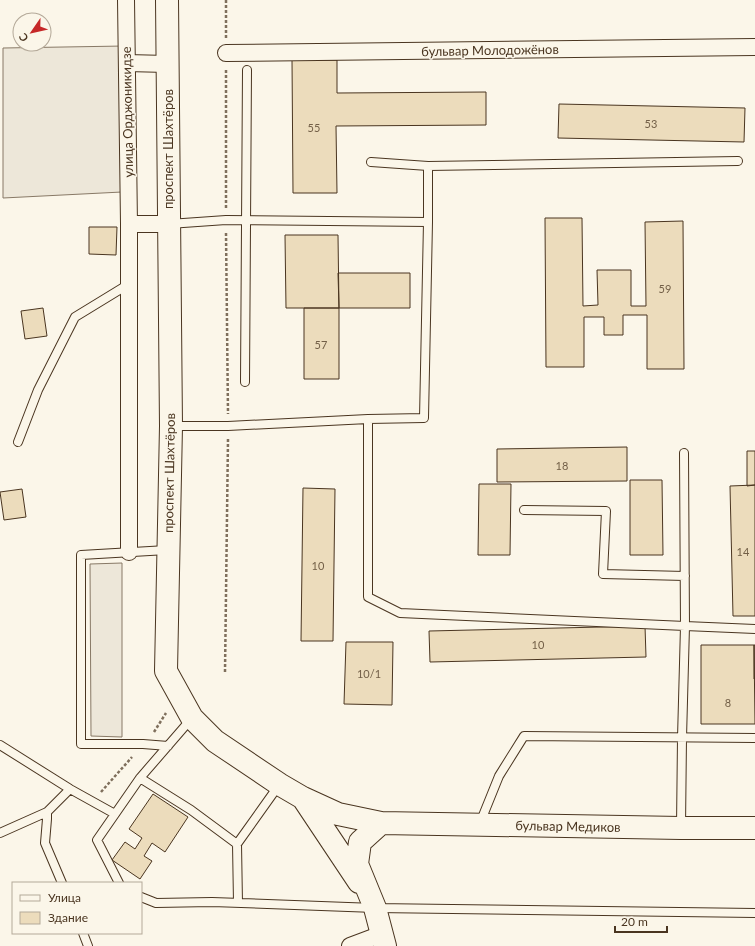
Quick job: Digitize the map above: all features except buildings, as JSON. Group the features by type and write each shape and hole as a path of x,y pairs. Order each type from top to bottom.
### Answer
{"main road":[{"name":"проспект Шахтёров","path":"167,0 171,426 166,671 192,718 215,740 279,784 303,798 338,814 381,823"},
{"path":"303,798 375,908"},
{"name":"бульвар Медиков","path":"381,823 755,828"},
{"path":"381,823 360,842 357,864 375,908 383,940"}],"street":[{"name":"улица Орджоникидзе","path":"126,0 129,224 129,552"},
{"name":"бульвар Молодожёнов","path":"226,53 755,47"},
{"path":"127,63 167,64"},
{"path":"129,224 169,224"},
{"path":"350,946 383,940"}],"lane":[{"path":"245,382 247,70"},
{"path":"372,162 428,166 738,161"},
{"path":"171,426 228,426 368,419 424,418 428,166"},
{"path":"169,224 226,220 428,222"},
{"path":"18,442 38,390 75,317 129,284"},
{"path":"368,419 368,597 400,613 755,629"},
{"path":"681,828 685,626 684,453"},
{"path":"524,510 606,511 603,574 685,576"},
{"path":"168,550 82,555 82,744 143,744 168,746"},
{"path":"118,882 97,840 140,778 192,718"},
{"path":"479,825 499,776 524,736 755,738"},
{"path":"0,745 70,789 115,814"},
{"path":"140,778 191,810 237,844"},
{"path":"238,903 237,844 279,784"},
{"path":"0,833 48,812 70,789"},
{"path":"48,812 45,843 62,882"},
{"path":"142,897 156,903 238,903 375,908 755,913"},
{"path":"83,934 88,946"}],"path":[{"path":"225,672 228,426 226,0"},
{"path":"88,799 97,797 154,732 178,695"}],"shaded area":[{"path":"124,46 122,192 3,198 3,48 12,48 12,52 52,52 52,47"},
{"path":"122,563 122,737 91,736 90,564"}]}
